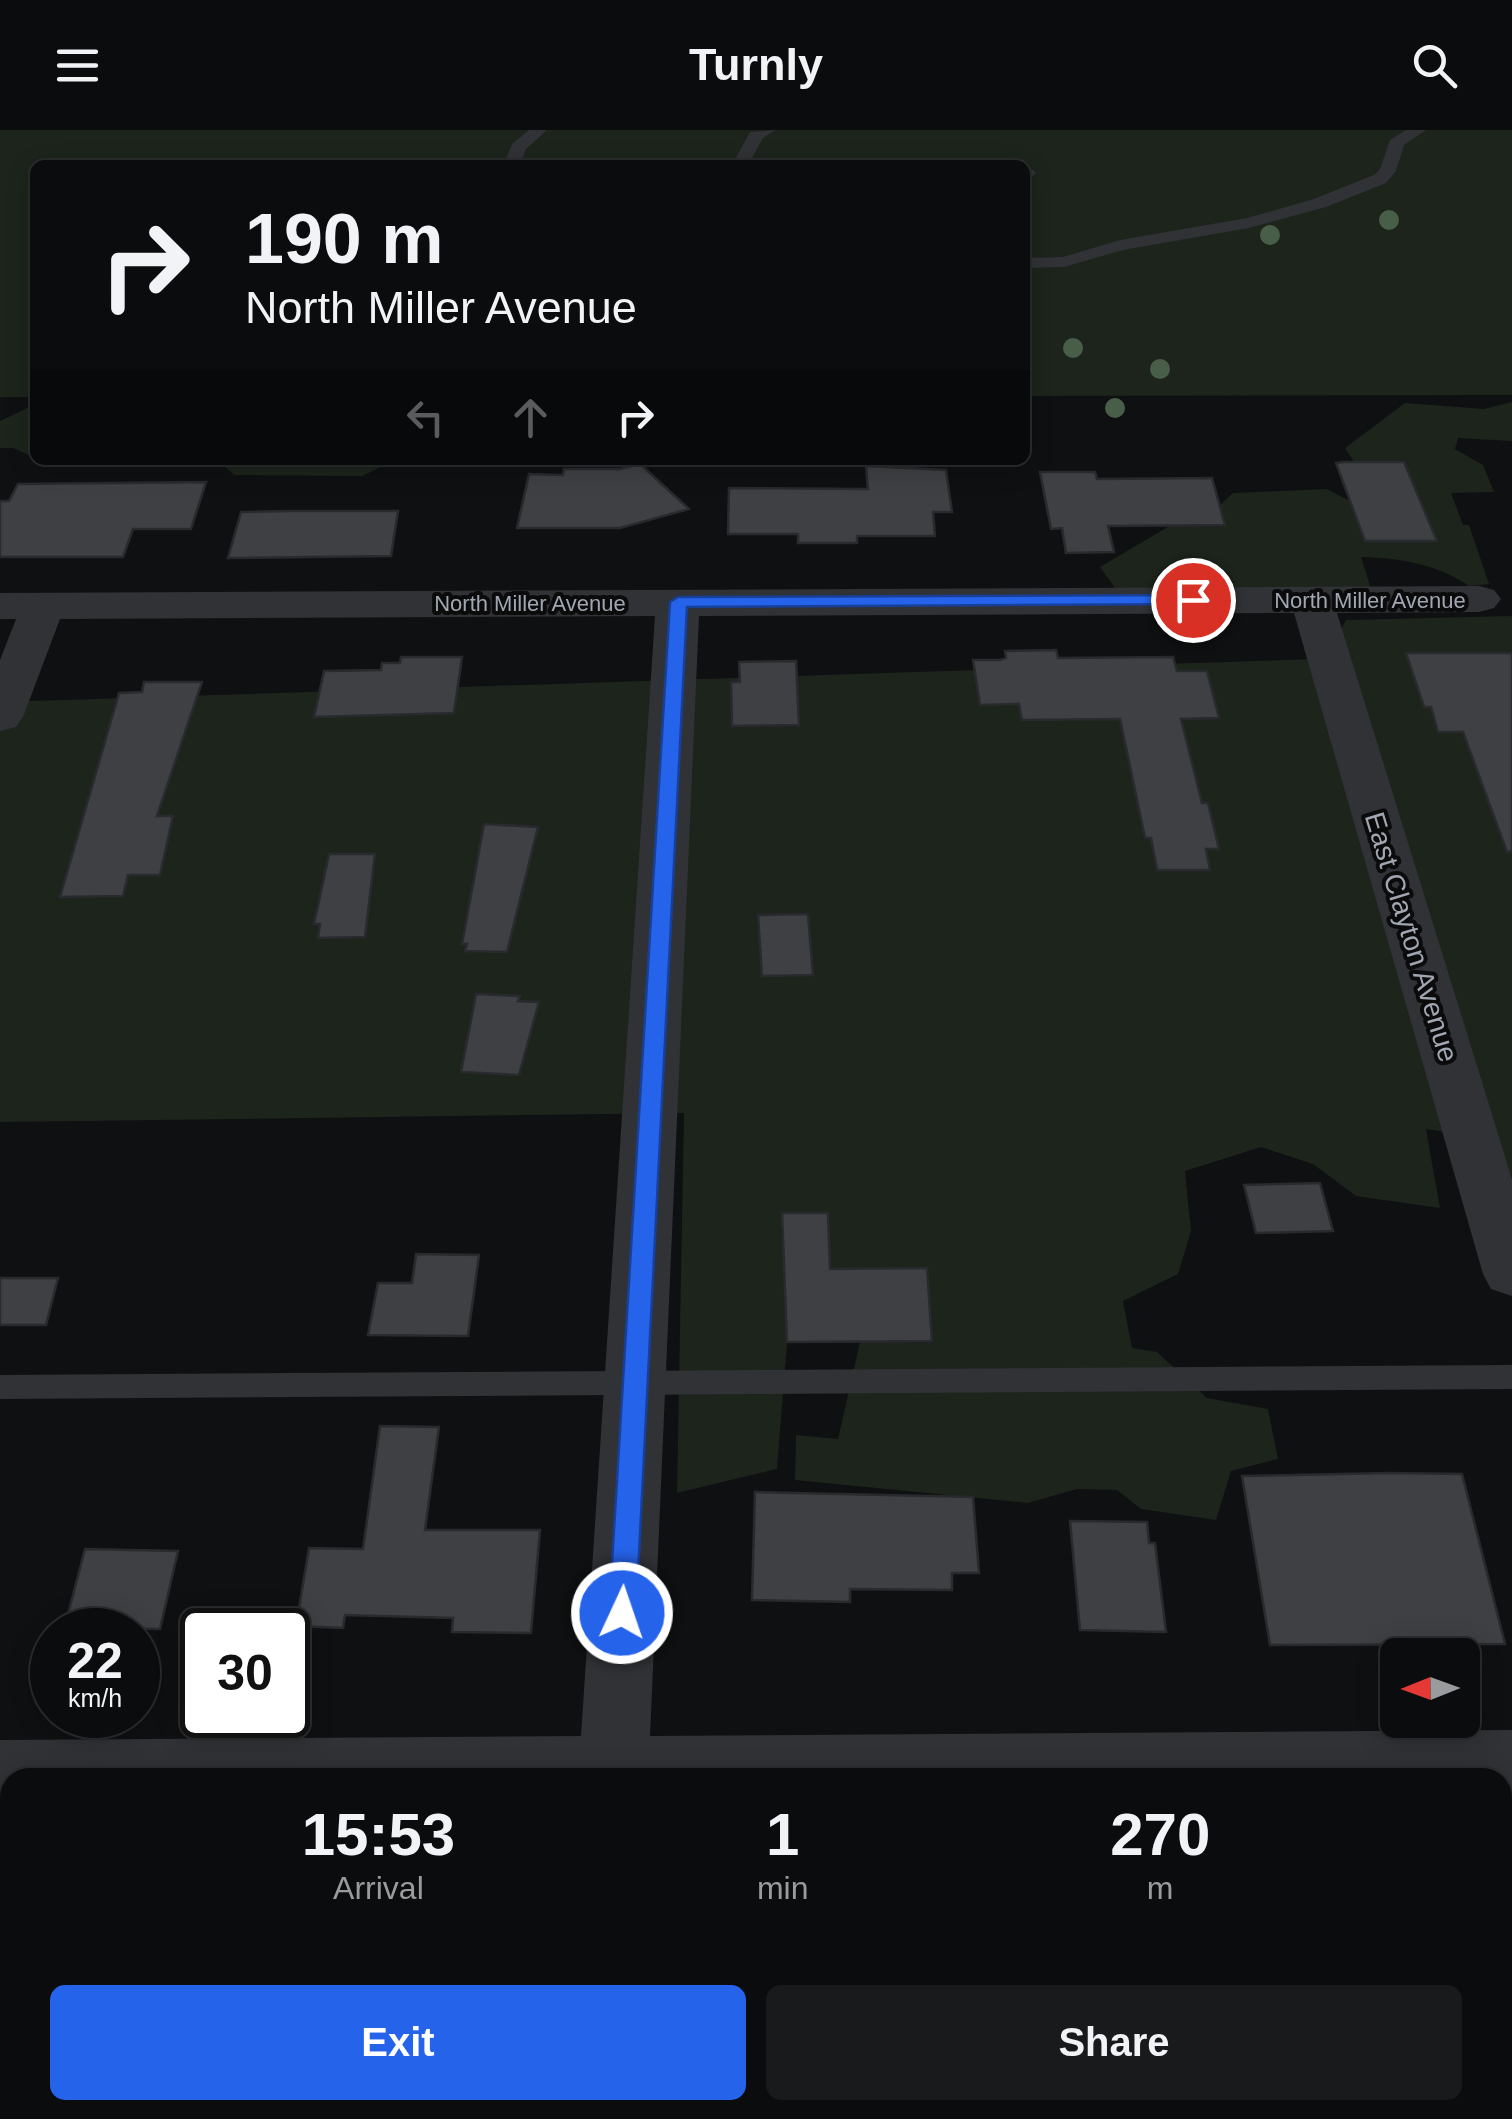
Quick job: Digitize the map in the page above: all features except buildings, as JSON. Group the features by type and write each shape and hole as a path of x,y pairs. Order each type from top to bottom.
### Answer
{"street":[{"name":"North Miller Avenue","path":"21,606 1479,599"},
{"name":"East Clayton Avenue","path":"1312,600 1512,1274"},
{"path":"614,1768 678,602"},
{"path":"0,717 21,606"},
{"path":"913,1768 1512,1760"}],"lane":[{"path":"514,160 518,146 540,130"},
{"path":"743,160 756,135 767,130"},
{"path":"1030,263 1064,262 1120,245 1249,223 1320,203 1380,178 1388,171 1396,144 1418,130"},
{"path":"0,1387 1512,1377"}],"shaded area":[{"path":"0,130 1512,130 1512,395 1030,396 1030,160 30,160 30,397 0,397"},
{"path":"1512,402 1512,441 1458,438 1455,449 1483,465 1494,492 1451,493 1463,525 1469,525 1489,584 1469,586 1418,564 1361,557 1371,589 1120,595 1100,567 1171,525 1225,525 1220,505 1233,493 1327,489 1350,501 1365,541 1436,541 1404,462 1354,462 1345,448 1405,403 1484,409"},
{"path":"30,406 30,456 13,448 0,448 0,421"},
{"path":"223,465 385,465 362,476 234,475"},
{"path":"1512,616 1512,1178 1497,1140 1426,1129 1440,1208 1356,1196 1313,1164 1261,1147 1185,1171 1191,1231 1178,1274 1123,1301 1132,1348 1157,1352 1207,1398 1268,1409 1278,1459 1231,1471 1216,1520 1141,1509 1117,1490 1077,1489 1028,1503 795,1480 796,1435 838,1439 860,1342 932,1340 927,1269 785,1270 787,1343 777,1469 677,1493 684,1113 0,1122 0,702 1345,658 1337,637 1346,620"}],"route":[{"path":"622,1613 678,602 1193,600"}]}
